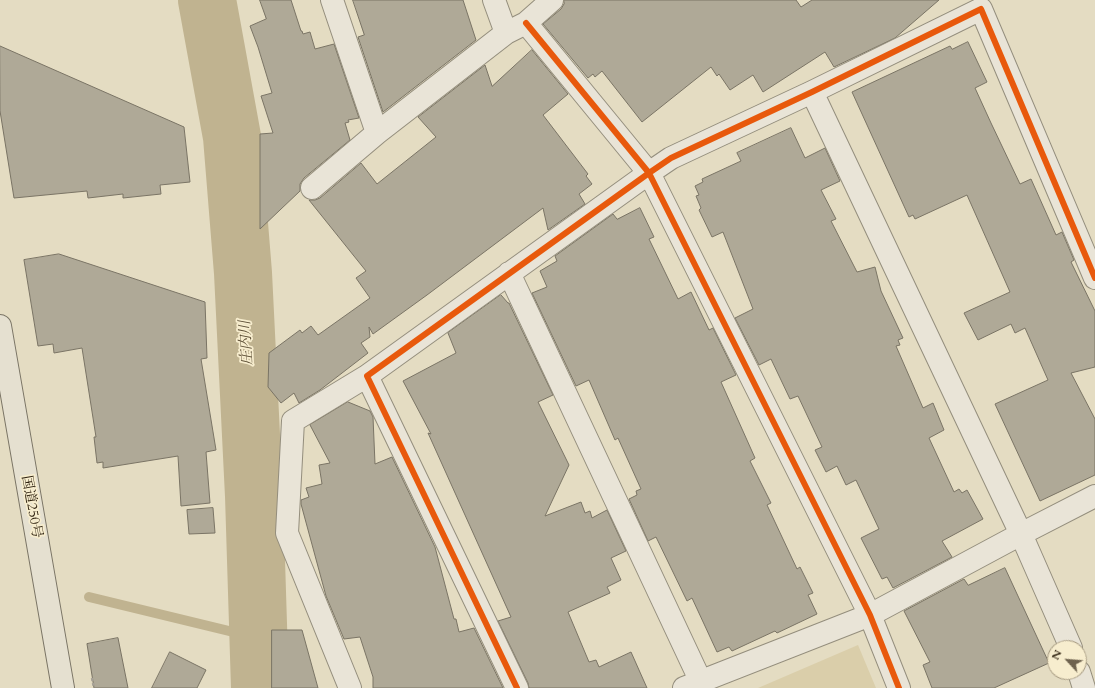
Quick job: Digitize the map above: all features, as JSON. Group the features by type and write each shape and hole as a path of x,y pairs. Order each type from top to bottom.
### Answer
{"highway":[{"name":"国道250号","path":"0,326 63,688"}],"street":[{"path":"332,0 377,133"},
{"path":"494,0 506,33"},
{"path":"312,188 377,133 506,33 526,23 552,0"},
{"path":"350,688 287,533 293,421 368,376 509,273 671,158 812,92 978,4 1095,278"},
{"path":"526,23 648,173 870,615 899,688"},
{"path":"812,92 1021,534 1067,640"},
{"path":"509,273 693,685 870,615 1095,496"},
{"path":"368,376 517,688"}],"path":[{"path":"92,678 94,688"}],"shaded area":[{"path":"858,645 876,688 758,688"}],"building":[{"path":"260,0 291,0 301,31 303,34 310,32 315,49 334,44 359,118 348,120 349,122 345,123 350,140 304,178 300,184 300,191 260,229 260,134 273,133 261,96 272,93 250,26 266,19"},
{"path":"353,0 463,0 476,40 383,112 358,37 364,35"},
{"path":"564,0 796,0 801,7 812,0 939,0 895,38 834,67 825,52 763,92 753,75 730,90 719,74 717,76 711,67 642,122 602,71 595,77 593,74 588,78 543,24 561,9 564,4"},
{"path":"968,42 987,82 975,88 991,123 1020,184 1031,179 1056,235 1062,232 1074,260 1071,262 1095,311 1095,367 1071,373 1095,419 1095,475 1040,501 995,404 1048,380 1025,328 1015,333 1011,324 978,340 964,313 1010,292 967,195 915,219 913,215 909,217 852,92 950,46 952,49"},
{"path":"0,46 184,127 190,182 160,185 161,194 123,198 123,194 88,198 87,191 14,198 0,111"},
{"path":"532,50 568,94 543,115 588,174 586,176 592,184 579,194 585,204 548,230 543,208 373,334 369,327 370,337 361,343 368,353 320,390 299,403 294,393 281,403 268,387 269,353 300,330 302,333 311,326 318,335 370,298 356,278 366,271 309,200 320,198 361,163 377,184 436,137 418,117 485,65 492,86"},
{"path":"791,128 805,158 825,148 840,181 821,190 836,219 831,221 857,272 875,267 881,291 903,338 898,340 900,345 896,346 923,408 933,403 944,430 929,438 954,492 959,489 962,493 967,490 983,519 942,541 952,557 893,588 887,577 882,579 861,538 879,529 856,480 846,485 837,466 826,472 815,450 822,447 798,396 790,399 771,359 759,365 735,318 753,309 723,232 712,237 699,210 701,208 696,196 699,195 695,186 703,182 702,179 741,161 737,153"},
{"path":"640,208 654,237 649,239 678,299 691,292 709,330 713,328 736,375 721,382 755,458 750,461 771,503 767,505 797,569 800,567 813,593 808,595 817,614 777,633 775,631 732,651 729,647 717,652 692,598 687,601 656,537 648,541 629,499 637,495 636,491 641,489 618,438 615,440 589,380 576,386 532,293 547,287 540,271 557,261 555,256 613,214 617,219"},
{"path":"59,254 205,302 207,358 201,359 216,450 206,452 210,503 181,506 178,456 103,468 103,462 97,463 94,437 96,437 82,348 54,353 53,344 38,346 24,260"},
{"path":"501,295 509,303 553,395 538,402 569,465 545,516 581,502 585,513 590,511 592,518 607,510 626,551 611,558 621,580 607,587 610,593 568,612 589,662 596,660 599,667 631,652 647,688 529,688 498,621 511,617 428,433 431,434 403,381 456,353 448,333"},
{"path":"348,402 370,411 373,417 375,464 392,457 435,547 454,619 456,619 459,632 474,628 503,688 373,688 373,677 360,637 344,639 326,596 301,500 309,497 306,488 322,484 319,465 330,463 310,425"},
{"path":"213,508 215,533 189,534 187,510"},
{"path":"1005,568 1047,659 1047,664 994,688 932,688 923,665 930,662 904,611 964,579 968,585"},
{"path":"272,630 302,630 318,688 272,688"},
{"path":"118,638 128,688 94,688 87,644"},
{"path":"170,652 206,670 197,688 152,688"}],"waterway":[{"name":"庄内川","path":"207,0 232,137 243,273 254,496 260,688"},
{"path":"89,597 258,638"}],"cycle path":[{"path":"517,688 367,376 649,173 671,158 812,92 981,9 1095,278"},
{"path":"526,23 649,173 870,615 899,688"}]}
